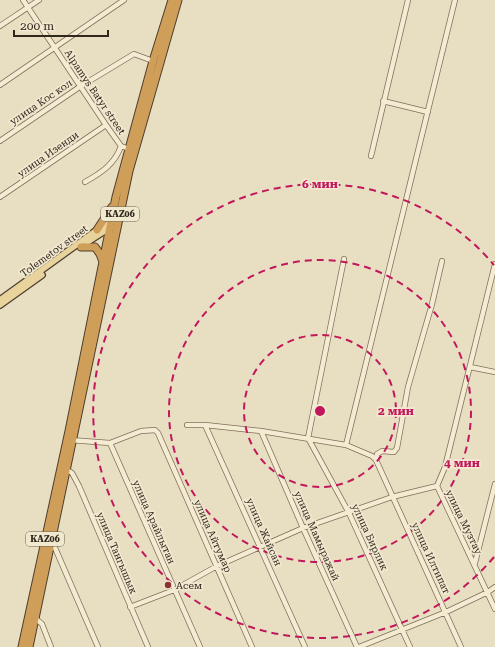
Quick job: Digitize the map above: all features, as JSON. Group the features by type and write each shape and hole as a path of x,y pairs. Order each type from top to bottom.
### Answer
{"highway":[{"name":"KАZ06","path":"22,647 70,440 115,223 116,197 153,61 172,0"},
{"name":"KАZ06","path":"29,647 66,469 70,440 104,263 178,0"},
{"path":"97,230 116,197"},
{"path":"81,247 95,247 104,263"}],"main road":[{"name":"Tolemetov street","path":"0,300 97,230 115,223"},
{"name":"Tolemetov street","path":"0,305 115,223"}],"street":[{"name":"Alpamys Batyr street","path":"23,0 106,125 121,146 129,150"},
{"path":"0,26 39,0"},
{"path":"0,85 124,0"},
{"path":"371,156 408,0"},
{"path":"346,445 455,0"},
{"name":"улица Кос кол","path":"0,141 81,86 134,54 153,61"},
{"path":"383,101 428,112"},
{"name":"улица Изенди","path":"0,197 106,125"},
{"path":"85,182 98,174 115,160 121,146"},
{"path":"308,438 344,259"},
{"path":"376,460 377,454 382,451 394,452 397,448 408,387 432,304 442,261"},
{"path":"130,607 174,590 217,566 303,528 392,497 437,486 446,467 495,264"},
{"path":"470,367 495,372"},
{"path":"186,425 205,425 261,431 308,438 332,444 346,445 372,456 376,460"},
{"name":"улица Жайсан","path":"205,425 305,647"},
{"name":"улица Айтумар","path":"110,443 141,431 155,430 158,433 252,647"},
{"name":"улица Мамыражай","path":"261,431 303,528 358,647"},
{"name":"улица Бирлик","path":"308,438 349,513 410,647"},
{"path":"70,440 110,443"},
{"name":"улица Арайлытан","path":"110,443 200,647"},
{"name":"улица Илтипат","path":"376,460 461,647"},
{"name":"улица Тангышык","path":"66,469 72,473 79,486 148,647"},
{"path":"475,563 495,484"},
{"name":"улица Музтау","path":"437,486 475,563 495,609"},
{"path":"51,540 98,647"},
{"path":"358,647 446,612 488,592 495,587"},
{"path":"488,592 495,596"},
{"path":"35,618 42,624 51,647"}],"place":[{"name":"Асем","path":"168,585"}]}
